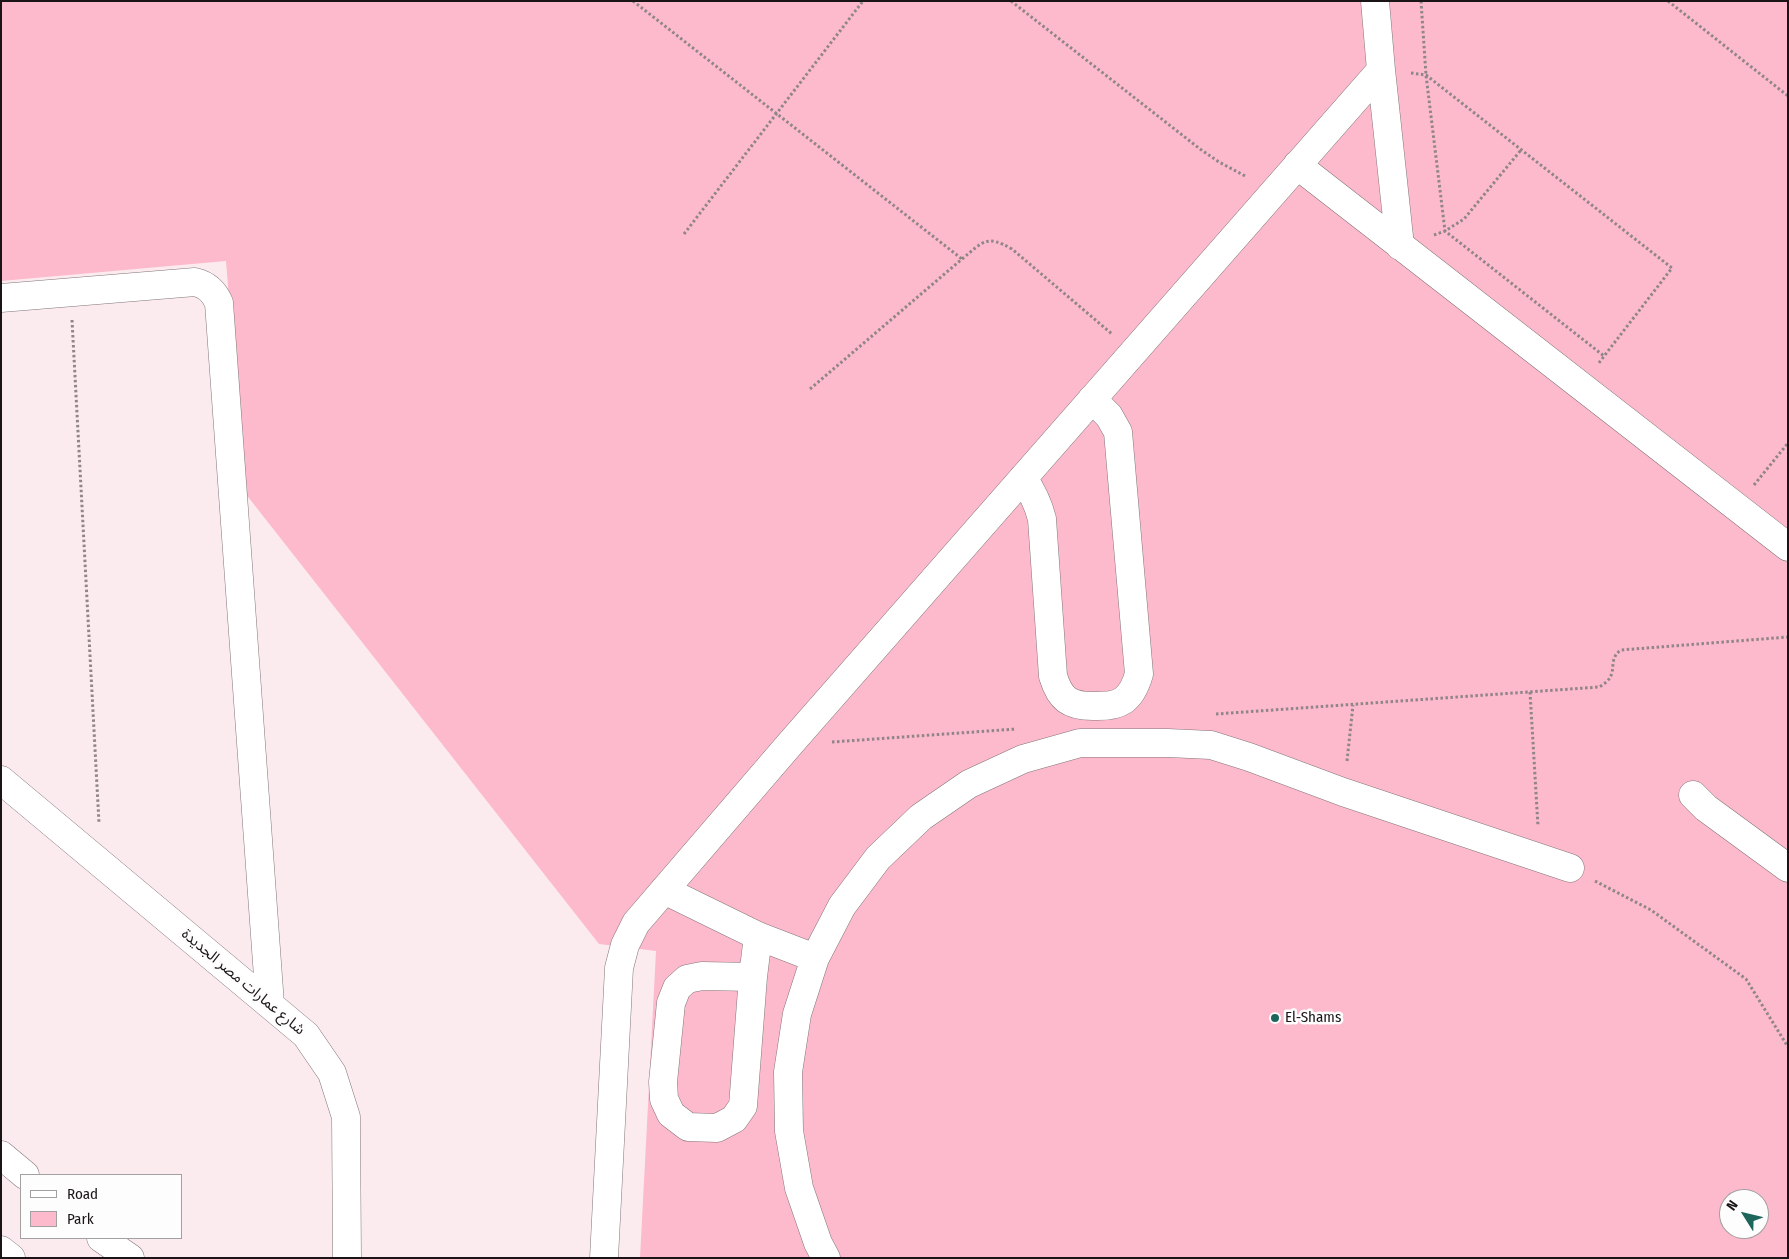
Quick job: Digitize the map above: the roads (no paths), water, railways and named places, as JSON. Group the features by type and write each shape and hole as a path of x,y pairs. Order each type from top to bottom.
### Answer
{"street":[{"path":"1375,1 1400,246"},
{"path":"604,1258 619,968 625,944 636,922 1133,351 1381,70"},
{"path":"1296,165 1788,547"},
{"path":"1,298 195,282 203,284 216,295 219,303 270,1004"},
{"path":"1023,478 1035,497 1042,519 1053,676 1057,690 1066,700 1079,706 1111,706 1125,700 1134,688 1139,674 1118,432 1109,416 1092,399"},
{"path":"826,1258 818,1243 799,1188 789,1131 788,1072 797,1014 815,958 842,906 878,858 921,817 970,784 1023,759 1080,743 1168,743 1211,746 1249,757 1343,792 1570,868"},
{"name":"شارع عمارات مصر الجديدة","path":"1,780 306,1034 332,1073 346,1117 347,1258"},
{"path":"1693,795 1706,808 1788,868"},
{"path":"664,890 758,936 815,958"},
{"path":"753,977 702,976 687,980 677,988 671,1003 663,1082 664,1098 671,1114 688,1126 717,1128 734,1120 743,1106 758,936"},
{"path":"1,1155 24,1174"},
{"path":"102,1239 130,1258"},
{"path":"1,1250 10,1258"}],"place":[{"name":"El-Shams","path":"1275,1018"}]}
